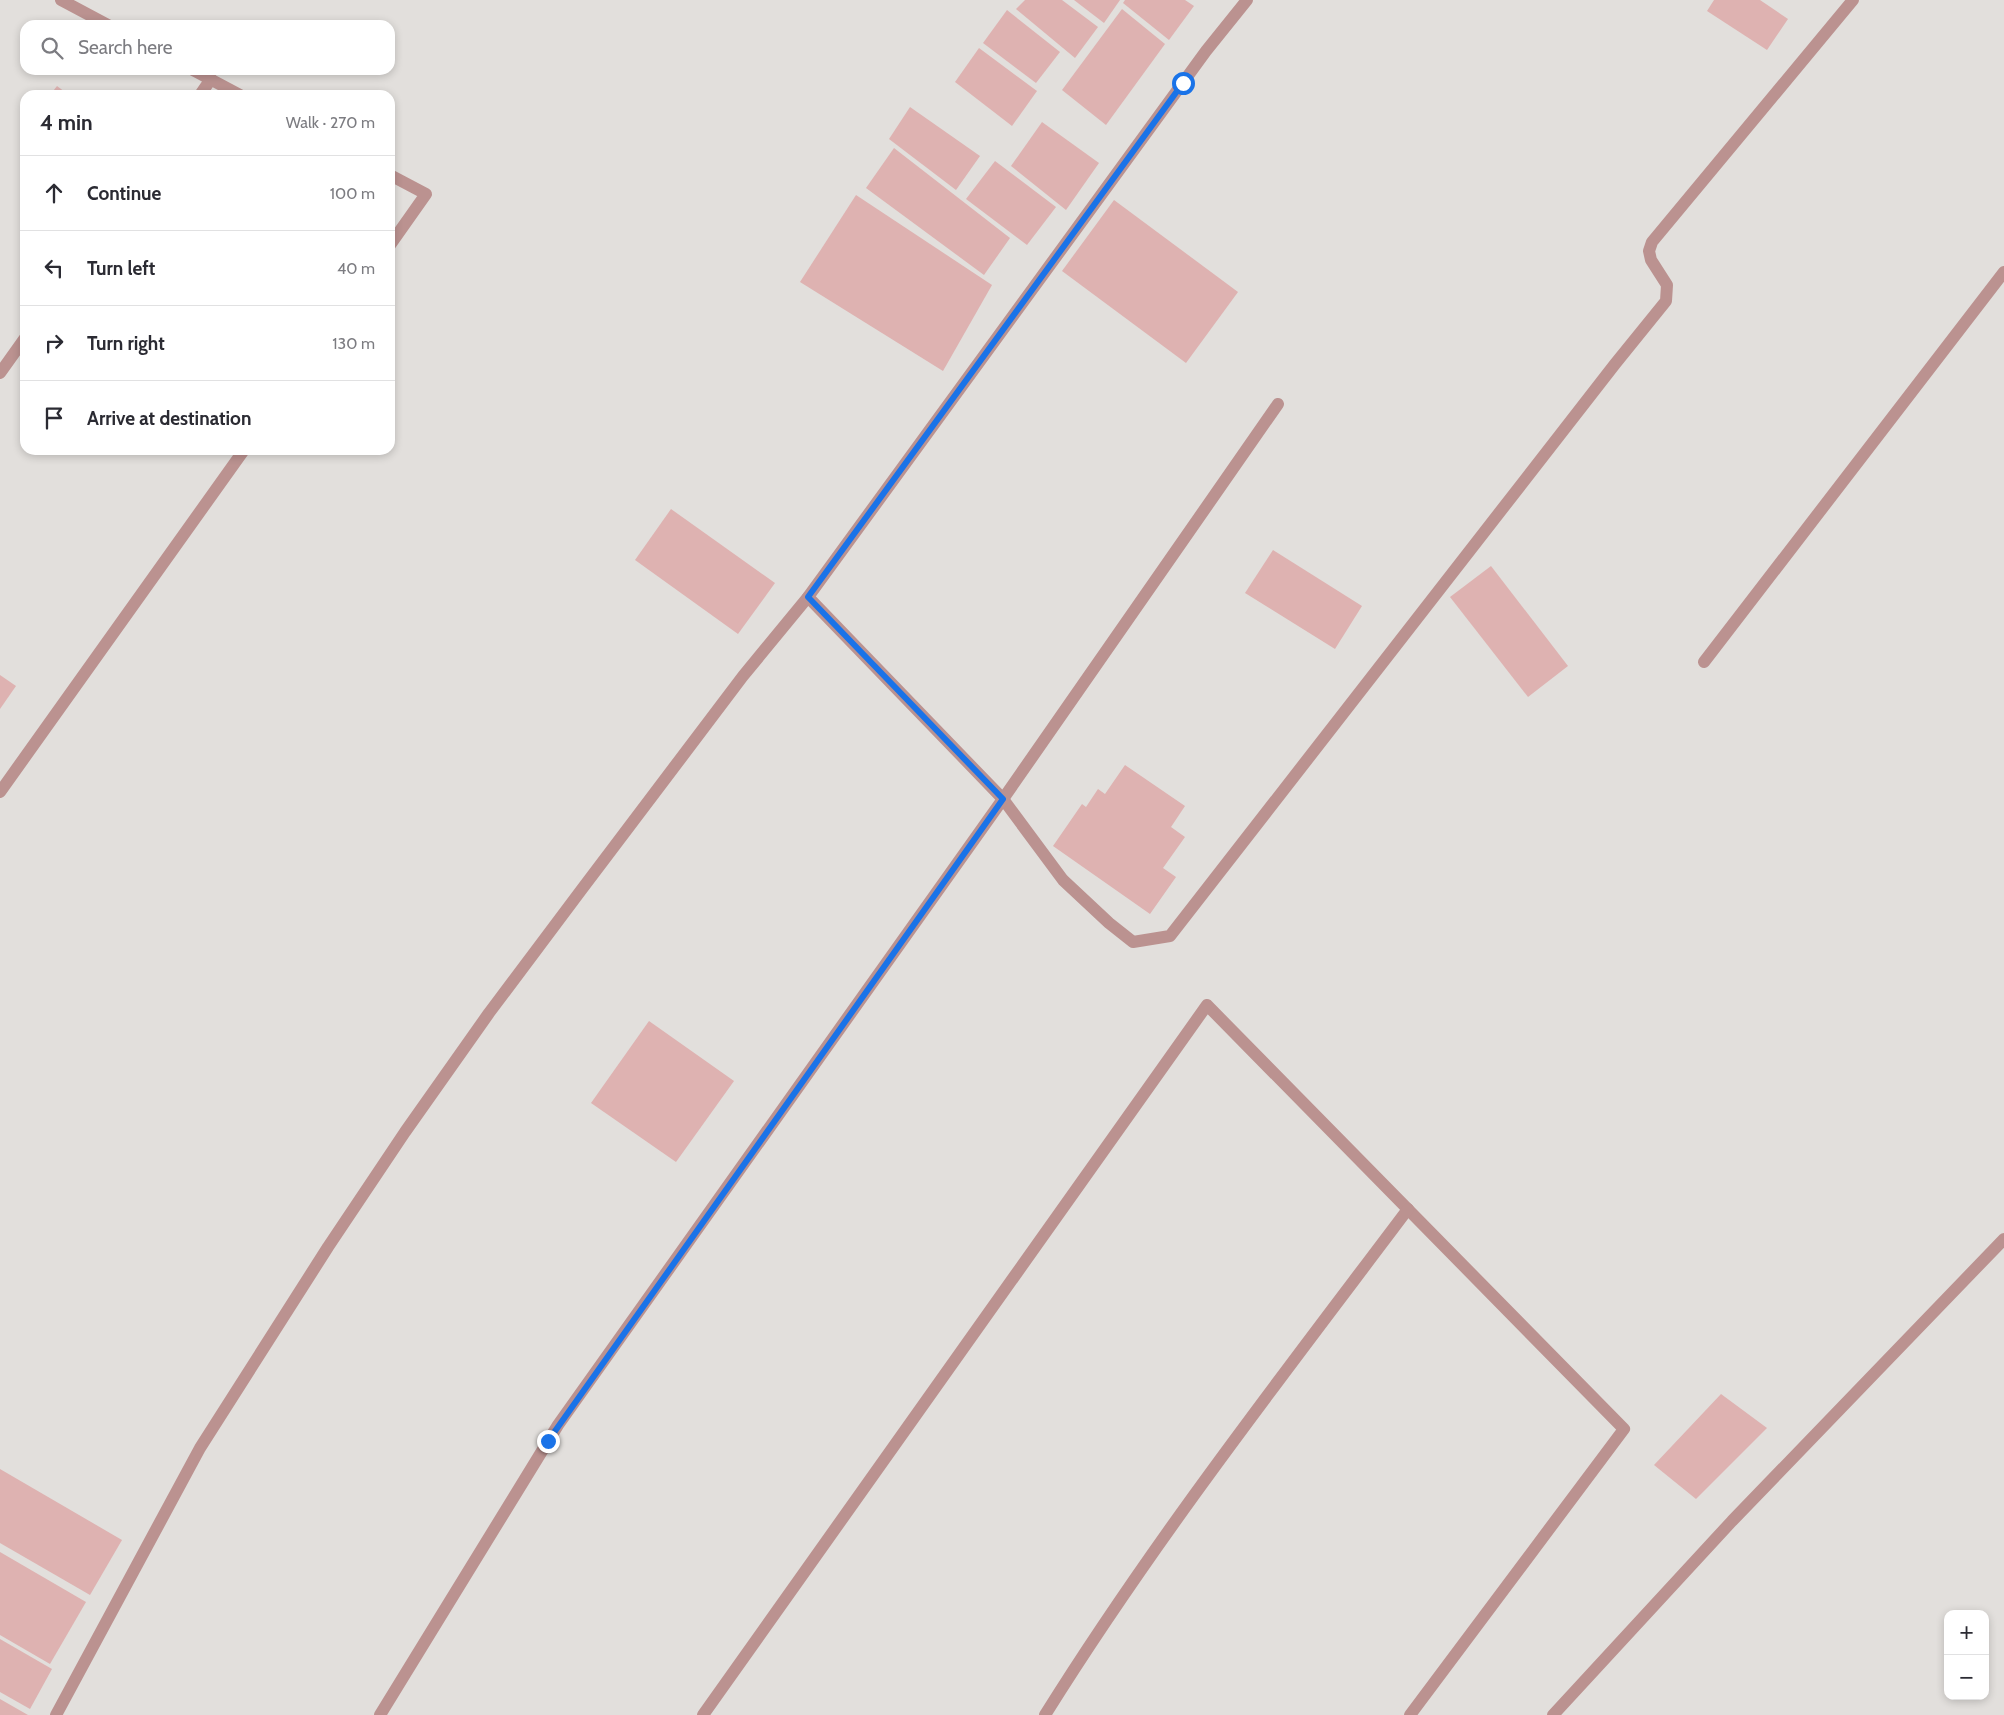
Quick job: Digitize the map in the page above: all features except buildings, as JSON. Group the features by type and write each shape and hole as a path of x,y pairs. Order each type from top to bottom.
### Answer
{"street":[{"path":"61,0 99,20"},
{"path":"56,1715 200,1448 328,1247 405,1132 489,1013 582,889 743,676 808,597 1200,59 1246,0"},
{"path":"808,597 1003,799 1063,880 1109,923 1133,942 1170,936 1666,301 1667,284 1651,260 1649,251 1652,242 1853,0"},
{"path":"202,75 230,90"},
{"path":"204,90 211,80"},
{"path":"395,178 426,194 395,238"},
{"path":"1704,662 2004,272"},
{"path":"0,373 20,345"},
{"path":"380,1715 558,1425 1003,799 1278,404"},
{"path":"0,792 240,455"},
{"path":"703,1715 1207,1004 1624,1429 1410,1715"},
{"path":"1045,1715 1088,1646 1217,1462 1408,1209"},
{"path":"1553,1715 1732,1521 2004,1239"}],"route":[{"path":"548,1441 1003,799 808,597 1183,83"}]}
